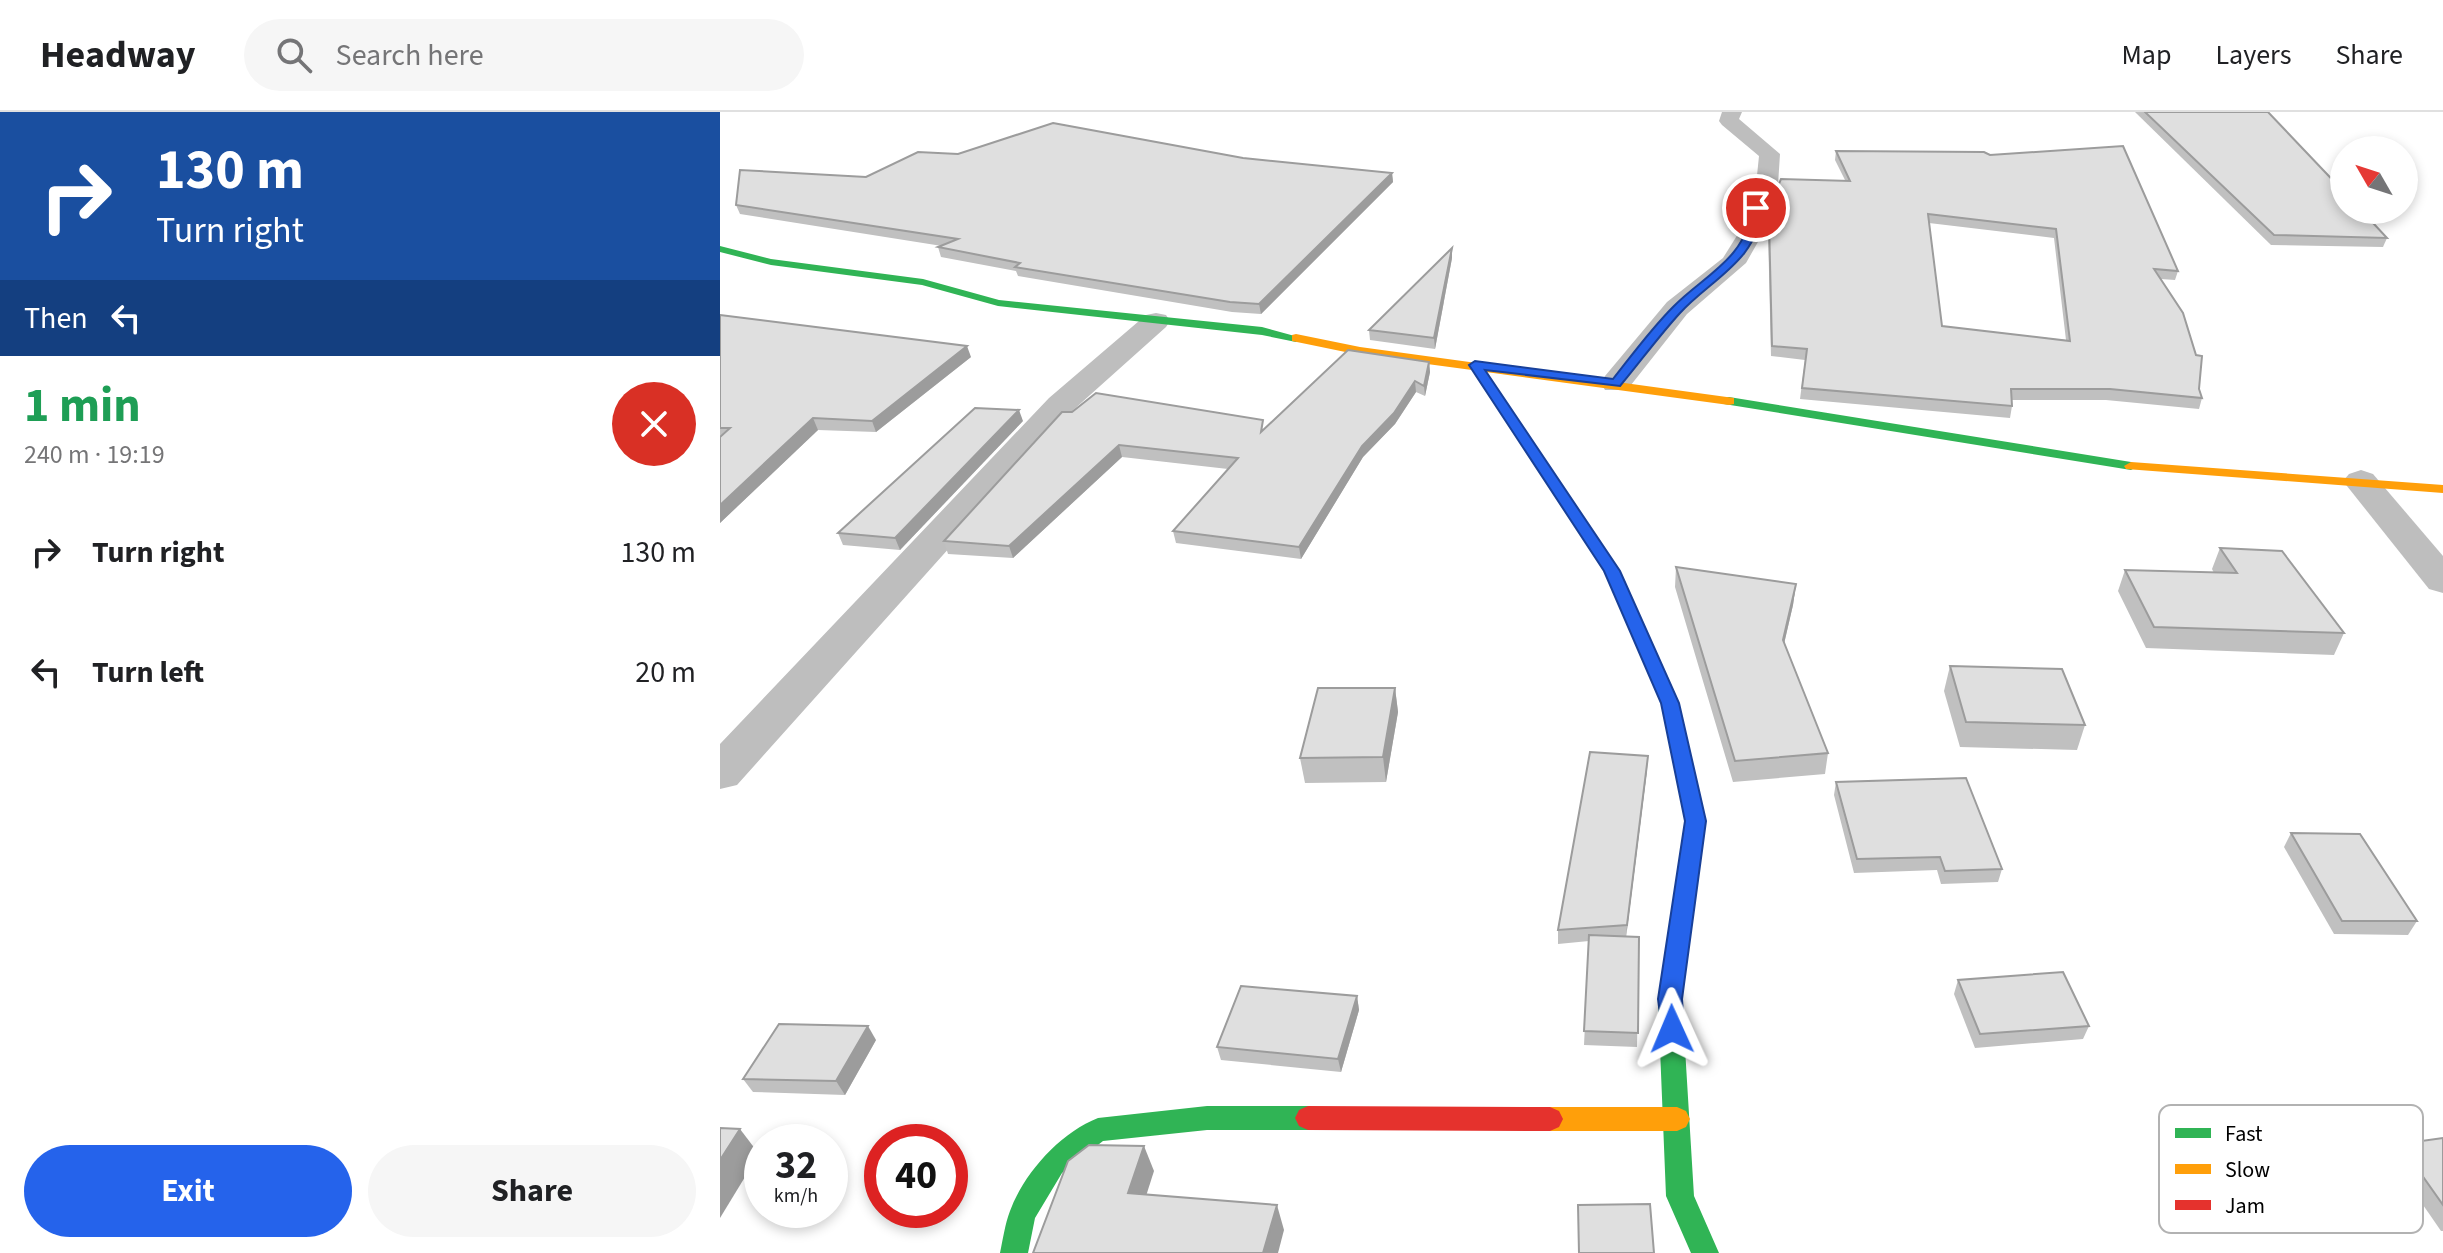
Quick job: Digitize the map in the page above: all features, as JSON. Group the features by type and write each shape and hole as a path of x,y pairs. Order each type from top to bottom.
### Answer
{"street":[{"path":"1616,383 1677,308 1733,263 1755,226 1756,208 1767,185 1770,154 1729,121 1732,112"},
{"path":"720,249 771,262 923,282 998,303 1262,331 1360,351 1616,383 2111,465 2443,489"},
{"path":"720,773 1060,405 1156,321"},
{"path":"1475,365 1612,571 1670,703 1696,821 1670,999 1680,1196 1705,1253"},
{"path":"2361,481 2443,581"},
{"path":"1014,1253 1022,1214 1053,1164 1098,1130 1207,1118 1677,1119"}],"building":[{"path":"2145,112 2268,112 2330,177 2330,224 2374,224 2387,238 2274,235"},
{"path":"1053,123 1243,158 1392,173 1259,304 1015,267 1020,263 938,247 958,239 736,205 740,170 866,177 918,152 958,154"},
{"path":"2123,146 2178,271 2154,269 2183,313 2196,355 2202,356 2199,389 2202,398 2110,389 2011,389 2012,406 1802,388 1807,349 1772,346 1769,221 1772,200 1781,179 1850,181 1836,151 1984,152 1990,155","holes":["1928,214 2056,229 2070,341 1942,326"]},
{"path":"1452,248 1434,338 1369,330"},
{"path":"720,315 967,346 872,421 813,418 720,505 720,437 730,428 720,428"},
{"path":"1348,350 1429,362 1424,386 1415,381 1394,413 1362,446 1299,547 1173,531 1238,458 1119,445 1009,546 944,541 1062,412 1072,412 1096,393 1263,420 1261,432"},
{"path":"975,408 1019,410 895,538 838,533"},
{"path":"2220,548 2282,551 2344,633 2154,627 2125,570 2237,573"},
{"path":"1676,567 1796,584 1783,640 1828,753 1735,761"},
{"path":"1950,666 2062,669 2085,725 1966,722"},
{"path":"1318,688 1395,688 1383,757 1300,758"},
{"path":"1590,752 1648,756 1627,925 1558,930"},
{"path":"1966,778 2002,869 1945,871 1940,857 1857,859 1836,782"},
{"path":"2291,833 2360,834 2417,921 2342,921"},
{"path":"1589,935 1639,937 1638,1033 1584,1031"},
{"path":"2063,972 2089,1026 1980,1034 1958,980"},
{"path":"1241,986 1357,996 1338,1059 1217,1047"},
{"path":"779,1024 868,1026 836,1081 743,1079"},
{"path":"720,1128 740,1129 720,1160"},
{"path":"2443,1138 2443,1205 2423,1177 2423,1141"},
{"path":"1089,1145 1144,1146 1128,1193 1277,1205 1263,1253 1033,1253 1068,1161"},
{"path":"1650,1204 1654,1253 1579,1253 1578,1205"}],"traffic: fast":[{"path":"720,249 771,262 923,282 998,303 1262,331 1296,338"},
{"path":"1729,401 2131,466"},
{"path":"1685,897 1670,999 1680,1196 1705,1253"},
{"path":"1014,1253 1022,1214 1053,1164 1098,1130 1207,1118 1308,1118"}],"traffic: slow":[{"path":"1296,338 1360,351 1729,401"},
{"path":"1475,365 1612,571 1670,703 1696,821 1685,897"},
{"path":"2131,466 2443,489"},
{"path":"1550,1119 1677,1119"}],"traffic: jam":[{"path":"1308,1118 1550,1119"}],"route":[{"path":"1672,1029 1670,999 1696,821 1670,703 1612,571 1475,365 1616,383 1677,308 1733,263 1755,226 1756,208"}]}
